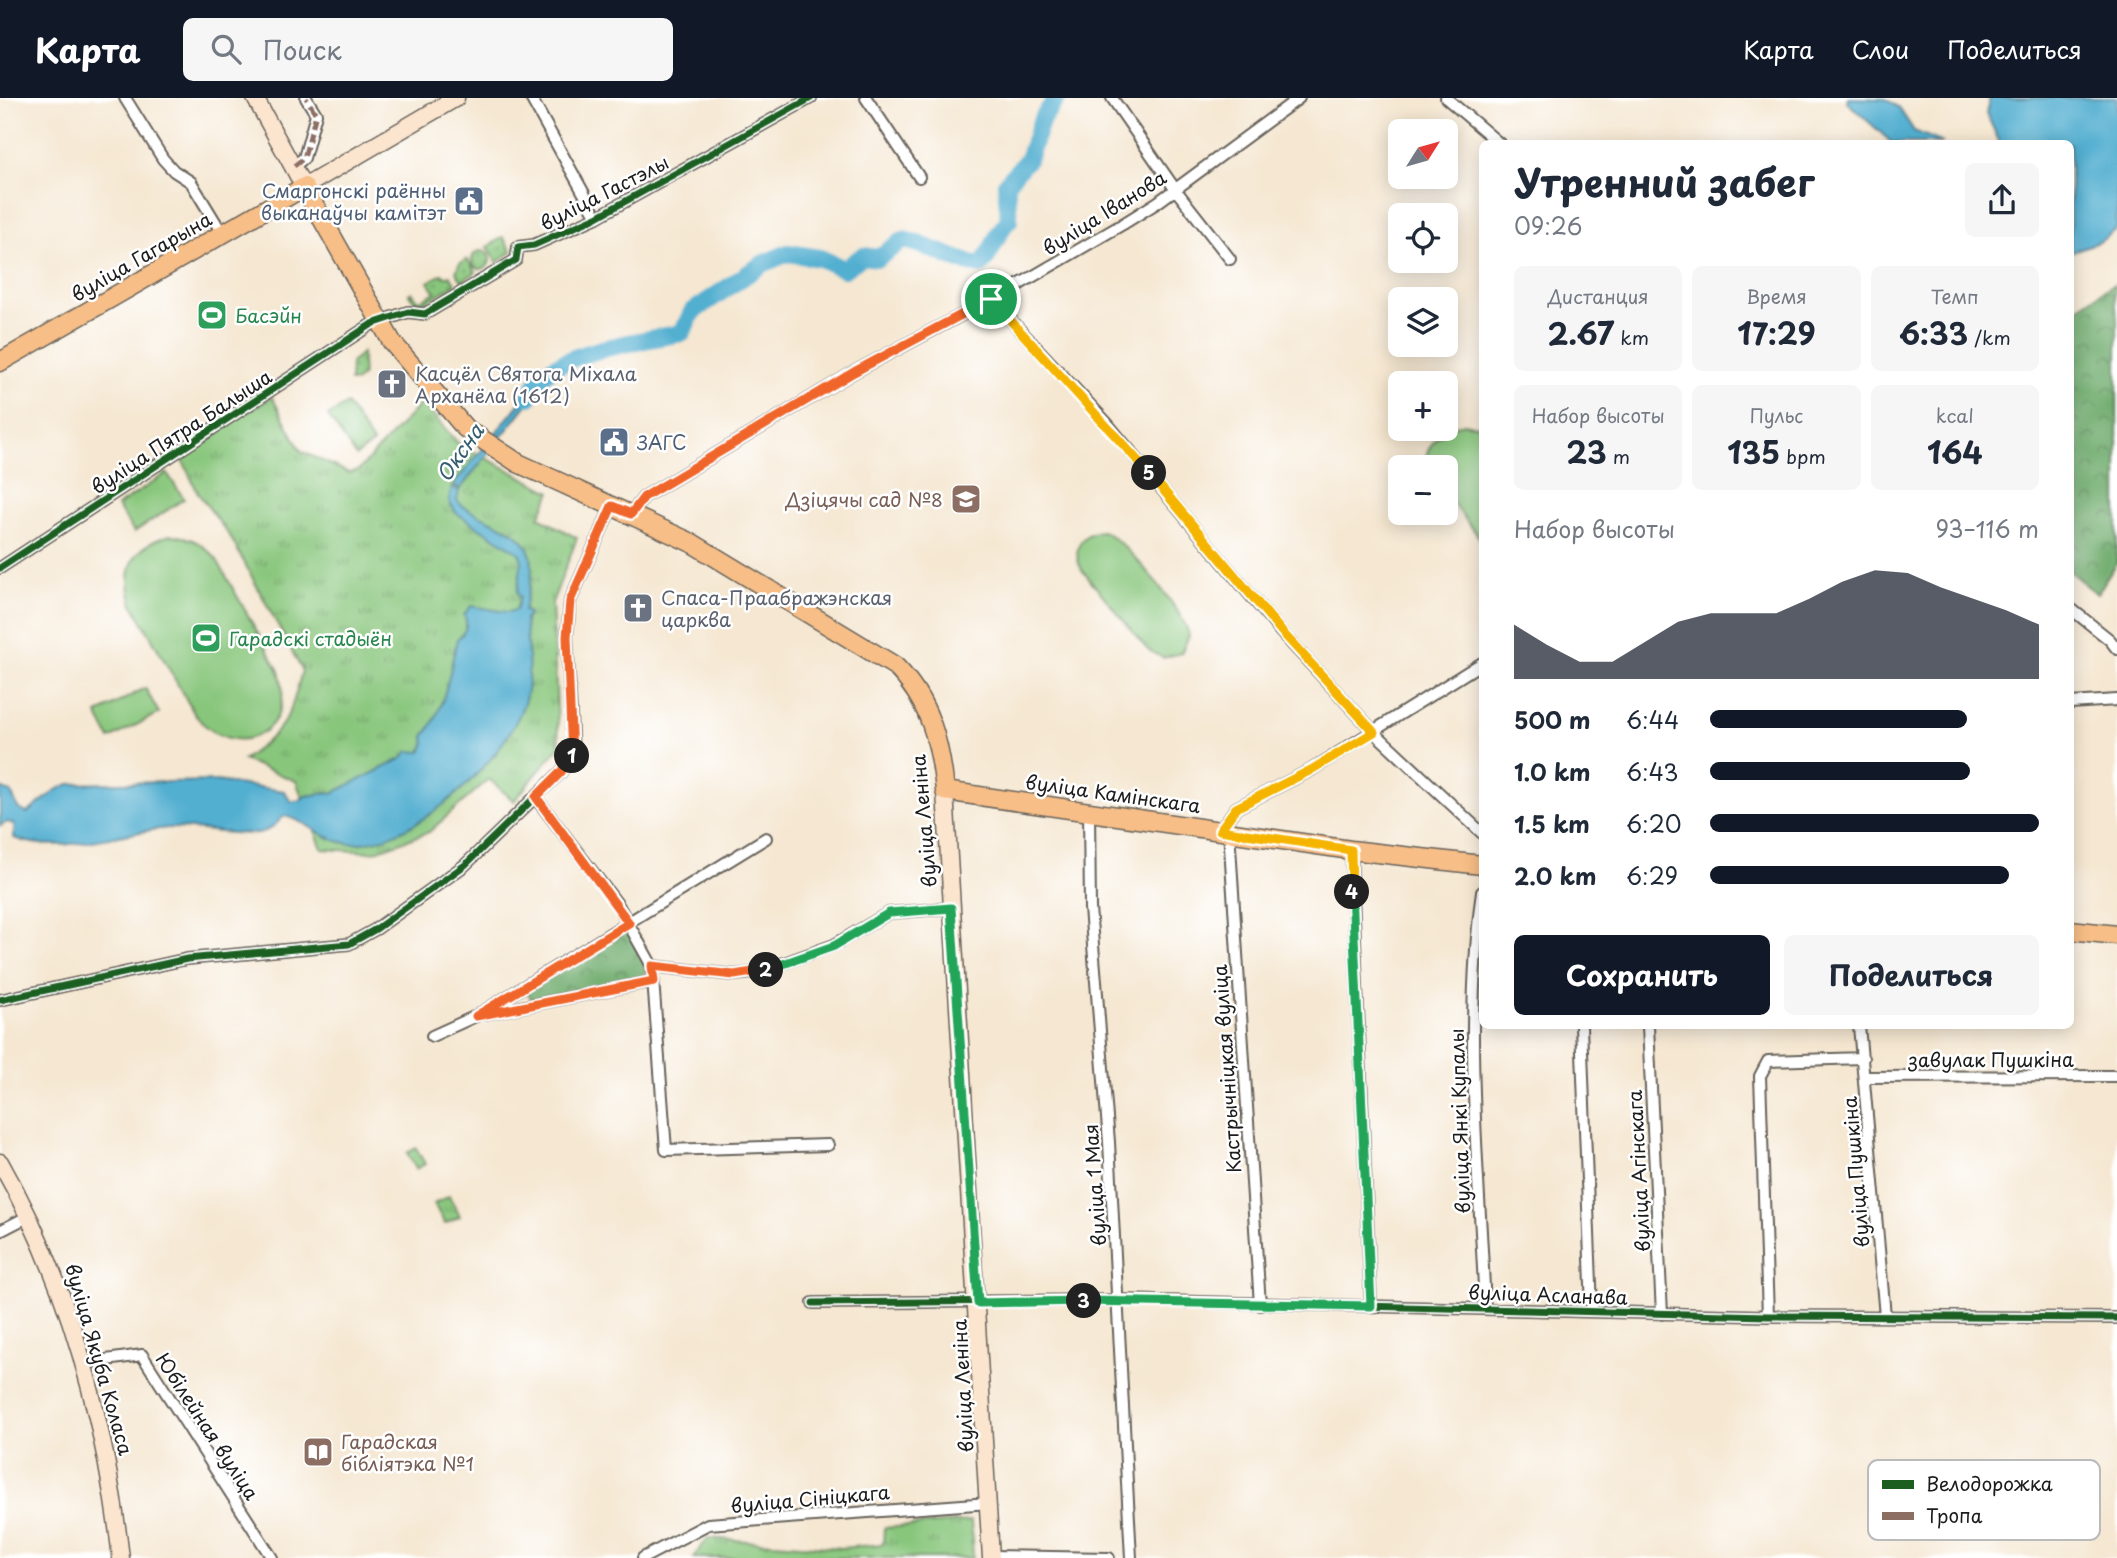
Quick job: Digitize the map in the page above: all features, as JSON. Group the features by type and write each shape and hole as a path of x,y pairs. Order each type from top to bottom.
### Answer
{"main road":[{"path":"255,98 304,187 456,98"},
{"name":"вуліца Гагарына","path":"0,362 304,187"},
{"name":"вуліца Леніна","path":"304,187 379,321 432,392 479,439 504,455 692,543 895,666 914,687 928,710 941,758 945,792 978,1303 991,1557"},
{"name":"вуліца Камінскага","path":"945,792 1351,850 1479,865"},
{"path":"2074,930 2117,935"},
{"name":"вуліца Якуба Коласа","path":"0,1162 58,1272 92,1362 113,1443 129,1558"},
{"name":"вуліца Якуба Коласа","path":"48,1256 106,1444 121,1558"}],"street":[{"path":"125,98 163,159 174,171 191,181 222,233"},
{"path":"294,166 304,158 316,114 306,98"},
{"path":"531,98 597,217"},
{"name":"вуліца Гастэлы","path":"379,321 408,312 425,314 516,260 518,247 534,245 597,217 811,98"},
{"path":"866,98 919,177"},
{"path":"1112,98 1175,189 1230,259"},
{"name":"вуліца Іванова","path":"631,514 644,497 854,372 1123,224 1299,98"},
{"path":"1446,98 1495,140"},
{"path":"991,299 1106,422 1282,632 1374,732 1479,830"},
{"name":"вуліца Пятра Балыша","path":"0,568 330,349 379,321"},
{"path":"0,1000 187,959 349,944 376,929 465,865 561,772 573,755 567,637 570,601 612,506"},
{"path":"2074,611 2110,639 2117,649"},
{"path":"1225,830 1236,808 1311,770 1479,665"},
{"path":"2074,703 2117,700"},
{"path":"536,797 629,923 652,966 666,1150 828,1145"},
{"name":"вуліца 1 Мая","path":"1089,811 1090,908 1119,1300 1131,1558"},
{"name":"Кастрычніцкая вуліца","path":"1225,830 1260,1305"},
{"path":"432,1036 476,1016 766,838"},
{"path":"1351,850 1371,1306"},
{"path":"652,966 734,975 759,972 834,946 889,913 951,908"},
{"name":"вуліца Янкі Купалы","path":"1479,914 1472,1017 1485,1308"},
{"path":"476,1016 654,981"},
{"path":"1581,1029 1592,1310"},
{"name":"вуліца Агінскага","path":"1648,1029 1662,1314"},
{"name":"вуліца Пушкіна","path":"1859,1029 1885,1316"},
{"path":"1768,1316 1760,1076 1768,1061 1863,1058"},
{"name":"завулак Пушкіна","path":"1865,1077 2117,1076"},
{"path":"0,1231 29,1216"},
{"name":"вуліца Асланава","path":"813,1303 1119,1300 1768,1316 2117,1318"},
{"name":"Юбілейная вуліца","path":"92,1362 142,1355 272,1558"},
{"name":"вуліца Сініцкага","path":"643,1558 708,1524 989,1503"},
{"path":"991,1557 1109,1558"}],"green space":[{"path":"503,237 512,252 497,262 487,247"},
{"path":"481,251 487,254 490,260 487,266 481,269 475,266 472,260 475,254"},
{"path":"467,259 476,272 462,281 456,272 459,264"},
{"path":"442,274 445,277 450,275 456,284 422,304 414,301 409,294 412,292 417,299 422,300 435,292 428,282"},
{"path":"2114,284 2117,319 2117,563 2097,594 2074,575 2074,310"},
{"path":"362,353 363,375 355,382 350,382 351,363"},
{"path":"272,397 301,451 349,473 359,470 426,398 422,403 459,444 551,492 539,517 577,538 552,603 559,747 514,801 489,779 429,832 373,852 322,849 296,781 243,760 268,740 284,722 294,701 302,670 231,538 198,493 179,453"},
{"path":"347,404 373,443 356,456 328,416"},
{"path":"1463,423 1479,426 1479,537 1458,510 1458,455 1427,455 1432,443 1458,441 1458,425"},
{"path":"167,473 184,499 134,532 117,506"},
{"path":"1102,531 1112,536 1138,561 1178,612 1189,636 1181,653 1163,658 1147,649 1082,570 1077,556 1080,544 1088,535"},
{"name":"Гарадскі стадыён","path":"170,535 196,542 217,560 279,671 282,692 280,711 271,725 259,735 244,739 228,738 211,730 195,715 133,605 129,580 134,560 147,545"},
{"path":"145,688 159,713 110,739 97,714"},
{"path":"627,930 644,961 646,976 532,1000 526,990"},
{"path":"416,1148 425,1164 416,1169 407,1153"},
{"path":"449,1196 460,1216 445,1224 434,1204"},
{"path":"971,1521 973,1558 693,1558 708,1538 841,1548 883,1544 884,1528"}],"water":[{"path":"1848,98 1886,99 1899,108 1914,131 1936,140 1889,140 1847,102"},
{"path":"1990,98 2117,98 2117,228 2101,241 2074,251 2074,140 1999,140 1986,113"},
{"path":"541,377 540,388 460,489 454,484"},
{"path":"452,486 459,491 457,500 461,505 517,535 531,555 532,569 524,611 529,613 525,620 528,681 525,700 515,723 499,748 454,796 399,832 372,841 347,843 330,838 300,821 284,816 269,829 257,833 170,828 52,845 14,838 14,824 7,822 0,826 0,788 11,792 18,808 27,813 56,790 69,784 217,781 284,791 291,801 299,801 305,796 335,792 403,758 408,751 421,752 425,743 424,736 442,702 457,639 465,628 464,615 471,606 507,612 516,610 520,597 517,593 522,560 519,553 456,513 449,501"}],"waterway":[{"name":"Оксна","path":"529,397 543,375 572,359 610,347 682,333 692,312 762,264 788,253 820,258 844,269 863,256 878,258 903,240 961,261 981,265 1009,220 1006,183 1028,159 1042,119 1057,98"}],"marked path":[{"path":"294,166 304,158 316,114 306,98"}],"cycle path":[{"path":"0,568 372,324 408,312 425,314 516,260 518,247 534,245 597,217 811,98"},
{"path":"0,1000 187,959 349,944 376,929 465,865 561,772 573,755 567,637 570,601 612,506"},
{"path":"813,1303 1119,1300 1768,1316 2117,1318"}],"place":[{"name":"Смаргонскі раённы выканаўчы камітэт","path":"469,201"},
{"name":"Басэйн","path":"212,315"},
{"name":"Касцёл Святога Міхала Арханёла (1612)","path":"392,384"},
{"name":"ЗАГС","path":"614,442"},
{"name":"Дзіцячы сад №8","path":"966,499"},
{"name":"Спаса-Праабражэнская царква","path":"638,608"},
{"name":"Гарадскі стадыён","path":"206,638"},
{"name":"Гарадская бібліятэка №1","path":"318,1452"}],"route":[{"path":"991,299 1106,422 1282,632 1374,732 1311,770 1236,808 1220,830 1351,850 1371,1306 1119,1300 978,1303 951,908 889,913 834,946 759,972 734,975 652,966 654,981 476,1016 629,923 536,797 561,772 573,755 567,637 570,601 612,506 631,514 644,497 854,372 991,299"}]}
